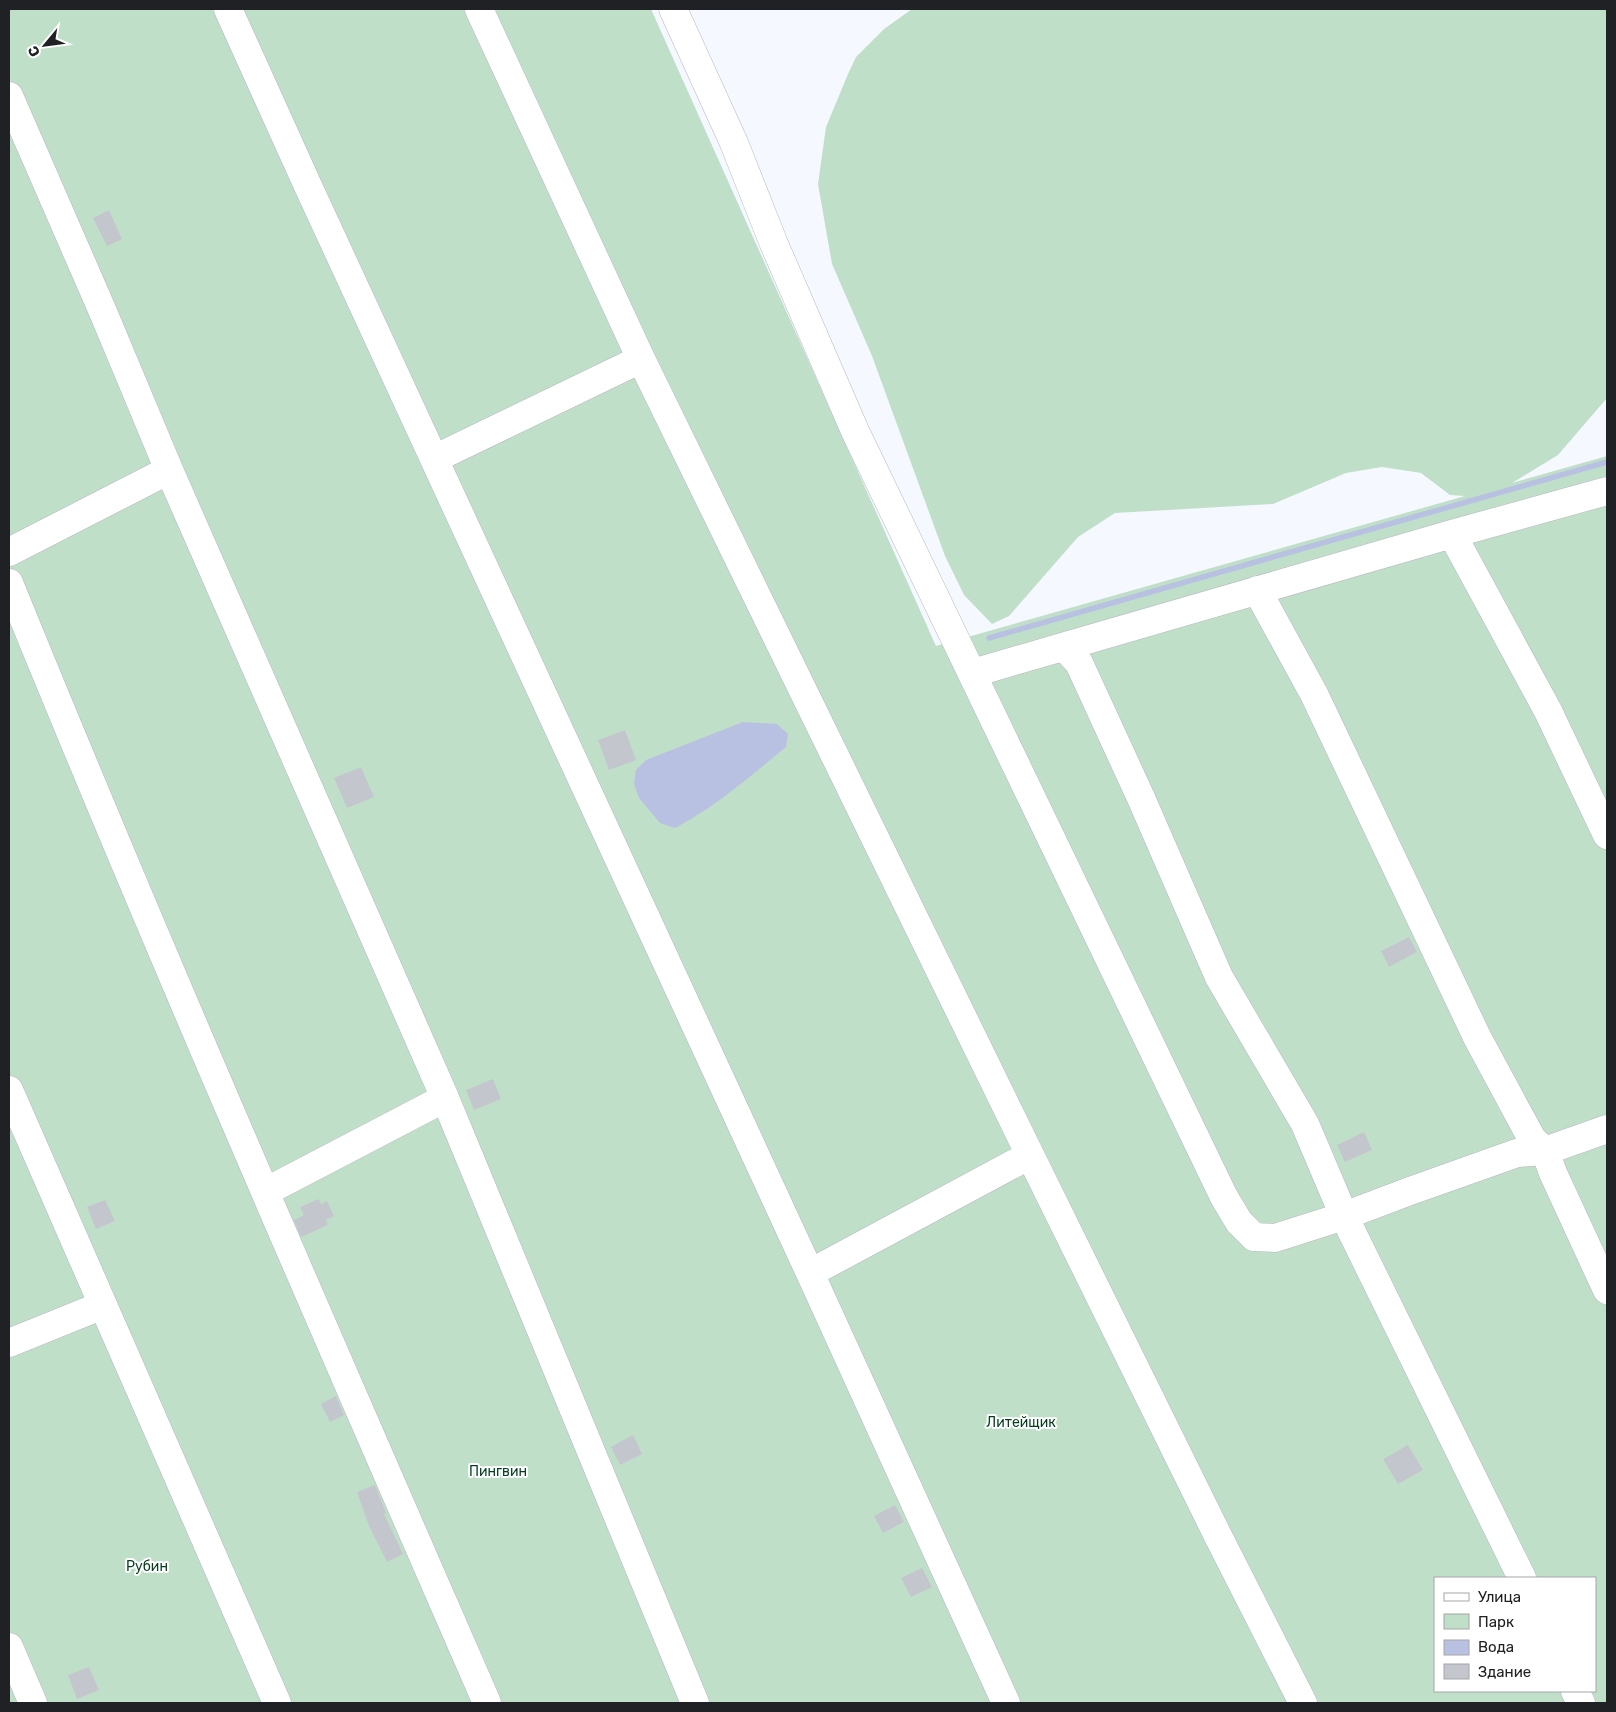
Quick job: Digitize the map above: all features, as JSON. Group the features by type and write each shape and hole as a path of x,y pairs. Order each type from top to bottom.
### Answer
{"street":[{"path":"228,9 1006,1703"},
{"path":"479,9 641,360 1030,1155 1218,1536 1303,1703"},
{"path":"673,9 734,143 774,244 855,431 1216,1179 1239,1222 1254,1237 1275,1238 1344,1216 1517,1154 1545,1151 1607,1129"},
{"path":"9,96 169,470 445,1098 695,1703"},
{"path":"434,459 641,360"},
{"path":"9,552 169,470"},
{"path":"973,674 1257,590 1607,491"},
{"path":"1452,534 1548,710 1607,835"},
{"path":"9,583 67,726 265,1192 487,1703"},
{"path":"1257,590 1314,694 1477,1037 1532,1139 1545,1151 1553,1173 1607,1290"},
{"path":"1059,648 1068,651 1079,663 1220,977 1305,1124 1344,1216 1522,1577"},
{"path":"9,1090 277,1703"},
{"path":"265,1192 445,1098"},
{"path":"810,1273 1030,1155"},
{"path":"9,1343 103,1305"},
{"path":"9,1647 33,1703"}],"green space":[{"path":"9,9 651,9 936,646 1465,496 1450,495 1421,473 1382,467 1346,473 1273,504 1115,513 1078,537 1009,616 992,624 964,595 945,556 872,356 832,264 818,184 826,127 856,57 884,29 912,9 1607,9 1607,398 1558,455 1512,483 1607,456 1607,1703 9,1703"}],"water":[{"path":"743,722 777,724 788,734 786,747 705,810 675,828 660,823 639,798 634,784 636,770 646,760"}],"building":[{"path":"109,210 122,239 107,246 93,218"},
{"path":"625,730 636,760 609,770 598,740"},
{"path":"361,767 374,797 347,808 334,778"},
{"path":"1409,937 1417,952 1389,967 1381,951"},
{"path":"493,1079 501,1099 474,1110 466,1090"},
{"path":"1364,1132 1372,1150 1345,1162 1337,1145"},
{"path":"319,1199 321,1204 327,1201 334,1216 326,1220 328,1225 301,1237 294,1220 304,1215 300,1207"},
{"path":"105,1200 115,1221 96,1229 87,1207"},
{"path":"336,1396 344,1415 330,1422 321,1404"},
{"path":"633,1435 642,1454 620,1465 611,1447"},
{"path":"1408,1445 1423,1470 1398,1484 1383,1459"},
{"path":"375,1485 386,1513 384,1514 403,1554 387,1562 369,1526 357,1492"},
{"path":"895,1505 904,1522 883,1533 874,1516"},
{"path":"922,1568 932,1587 911,1597 901,1578"},
{"path":"89,1667 99,1690 77,1699 68,1675"}],"waterway":[{"path":"989,638 1607,462"}],"park label":[{"name":"Литейщик","path":"1021,1422"},
{"name":"Пингвин","path":"498,1471"},
{"name":"Рубин","path":"147,1566"}]}
